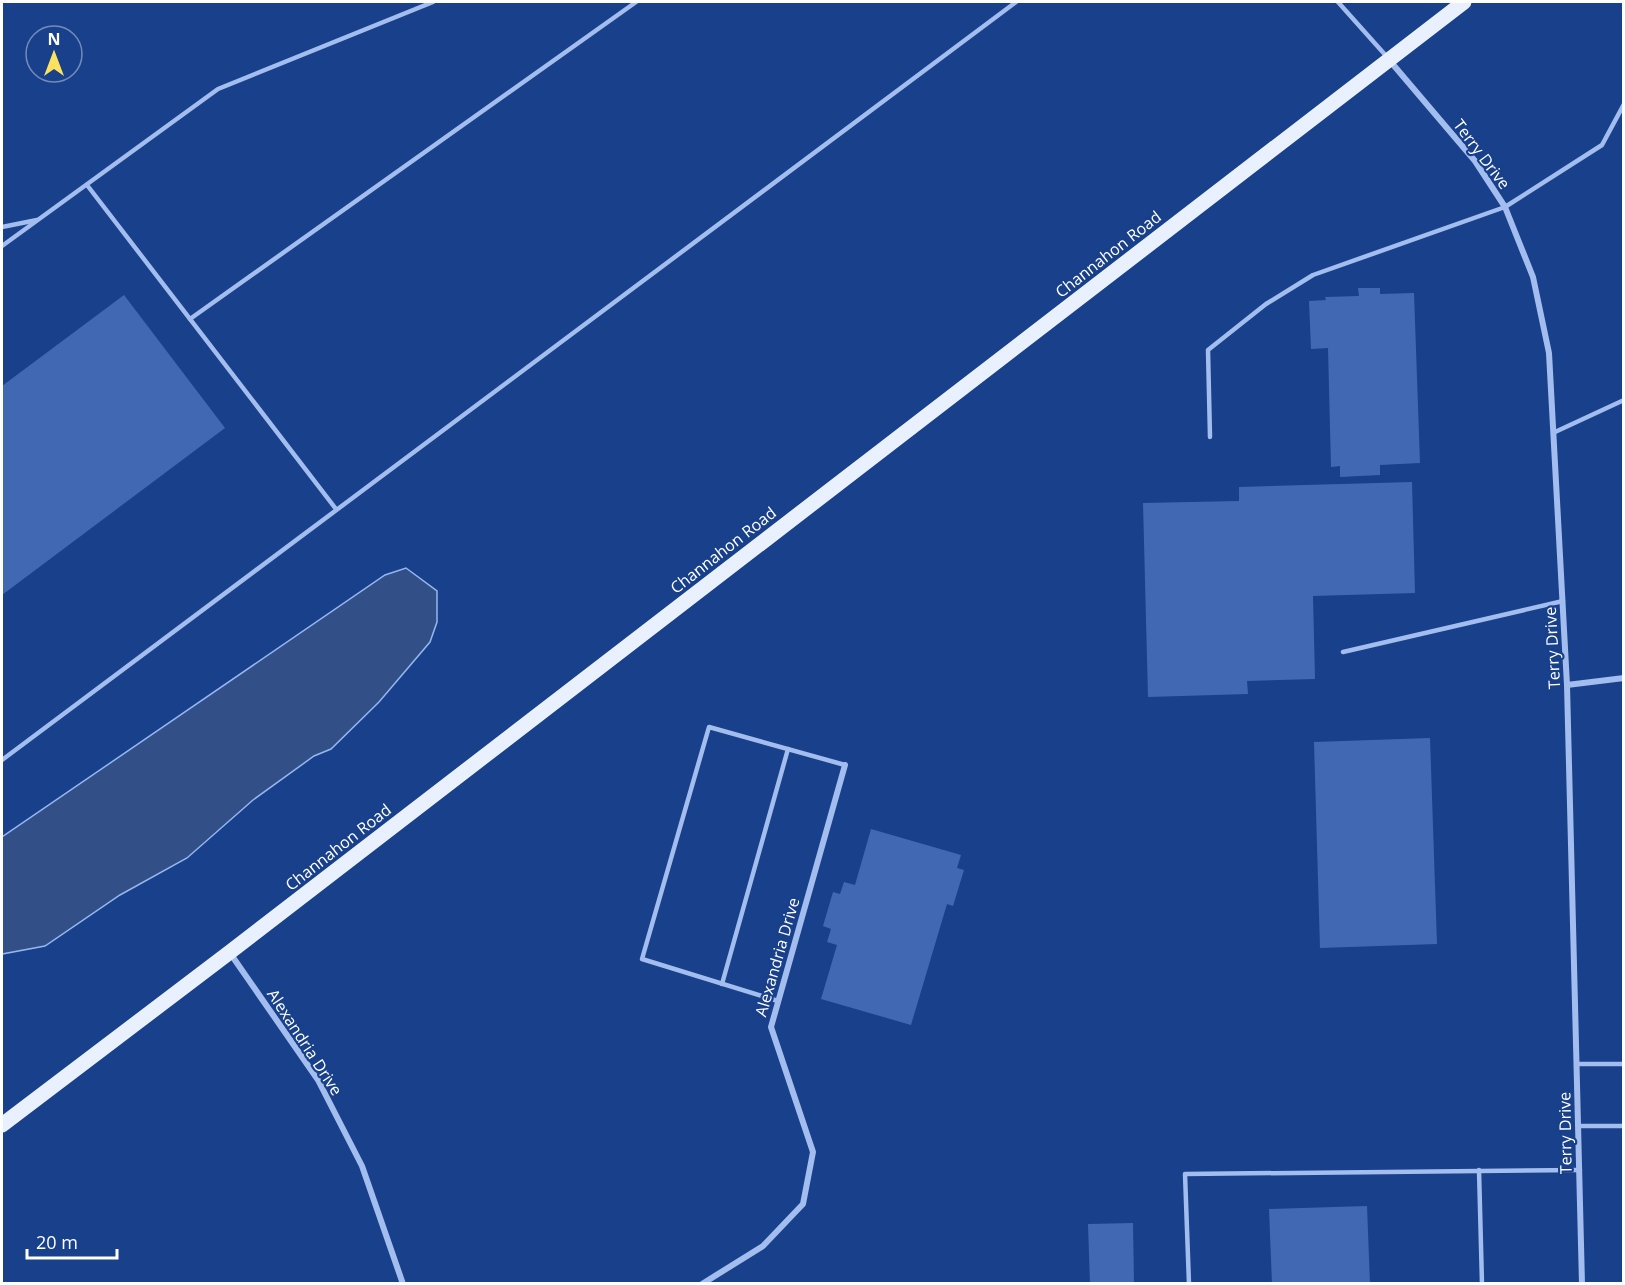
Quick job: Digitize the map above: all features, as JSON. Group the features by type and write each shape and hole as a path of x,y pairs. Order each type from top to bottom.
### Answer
{"main road":[{"name":"Channahon Road","path":"2,1125 1135,256 1388,58 1464,2"}],"street":[{"name":"Terry Drive","path":"1388,58 1475,161 1505,207 1533,277 1549,353 1567,685 1582,1284"},
{"path":"1567,685 1623,678"},
{"name":"Alexandria Drive","path":"702,1284 763,1246 803,1204 813,1152 771,1027 845,765"},
{"name":"Alexandria Drive","path":"230,952 318,1080 362,1166 403,1284"}],"lane":[{"path":"2,246 218,89 433,2"},
{"path":"190,318 636,2"},
{"path":"2,760 1016,2"},
{"path":"1338,2 1388,58"},
{"path":"1210,437 1208,350 1266,304 1313,275 1505,207 1602,146 1623,104"},
{"path":"87,185 336,509"},
{"path":"2,227 39,219"},
{"path":"1554,432 1623,400"},
{"path":"1343,652 1563,601"},
{"path":"778,1001 642,959 709,727 845,765"},
{"path":"722,984 789,749"},
{"path":"1577,1064 1623,1064"},
{"path":"1578,1125 1623,1125"},
{"path":"1479,1170 1482,1284"},
{"path":"1189,1284 1185,1174 1580,1170"}],"water":[{"path":"406,568 437,591 437,622 430,642 379,702 331,749 314,756 253,800 187,858 120,895 45,946 2,954 2,837 385,575"}],"building":[{"path":"1358,288 1380,288 1380,294 1414,293 1420,463 1380,465 1380,475 1340,477 1340,466 1331,467 1328,348 1311,349 1309,301 1326,300 1325,297 1359,296"},
{"path":"124,295 225,428 2,595 2,386"},
{"path":"1412,482 1415,593 1313,596 1315,679 1247,681 1248,694 1148,697 1143,503 1239,501 1239,487"},
{"path":"1430,738 1437,944 1320,948 1314,742"},
{"path":"871,829 961,855 957,868 964,870 953,906 947,904 911,1025 821,999 837,945 827,942 831,929 823,926 833,892 840,894 844,882 855,885"},
{"path":"1367,1206 1370,1284 1272,1284 1269,1209"},
{"path":"1133,1223 1134,1284 1090,1284 1088,1224"}]}
